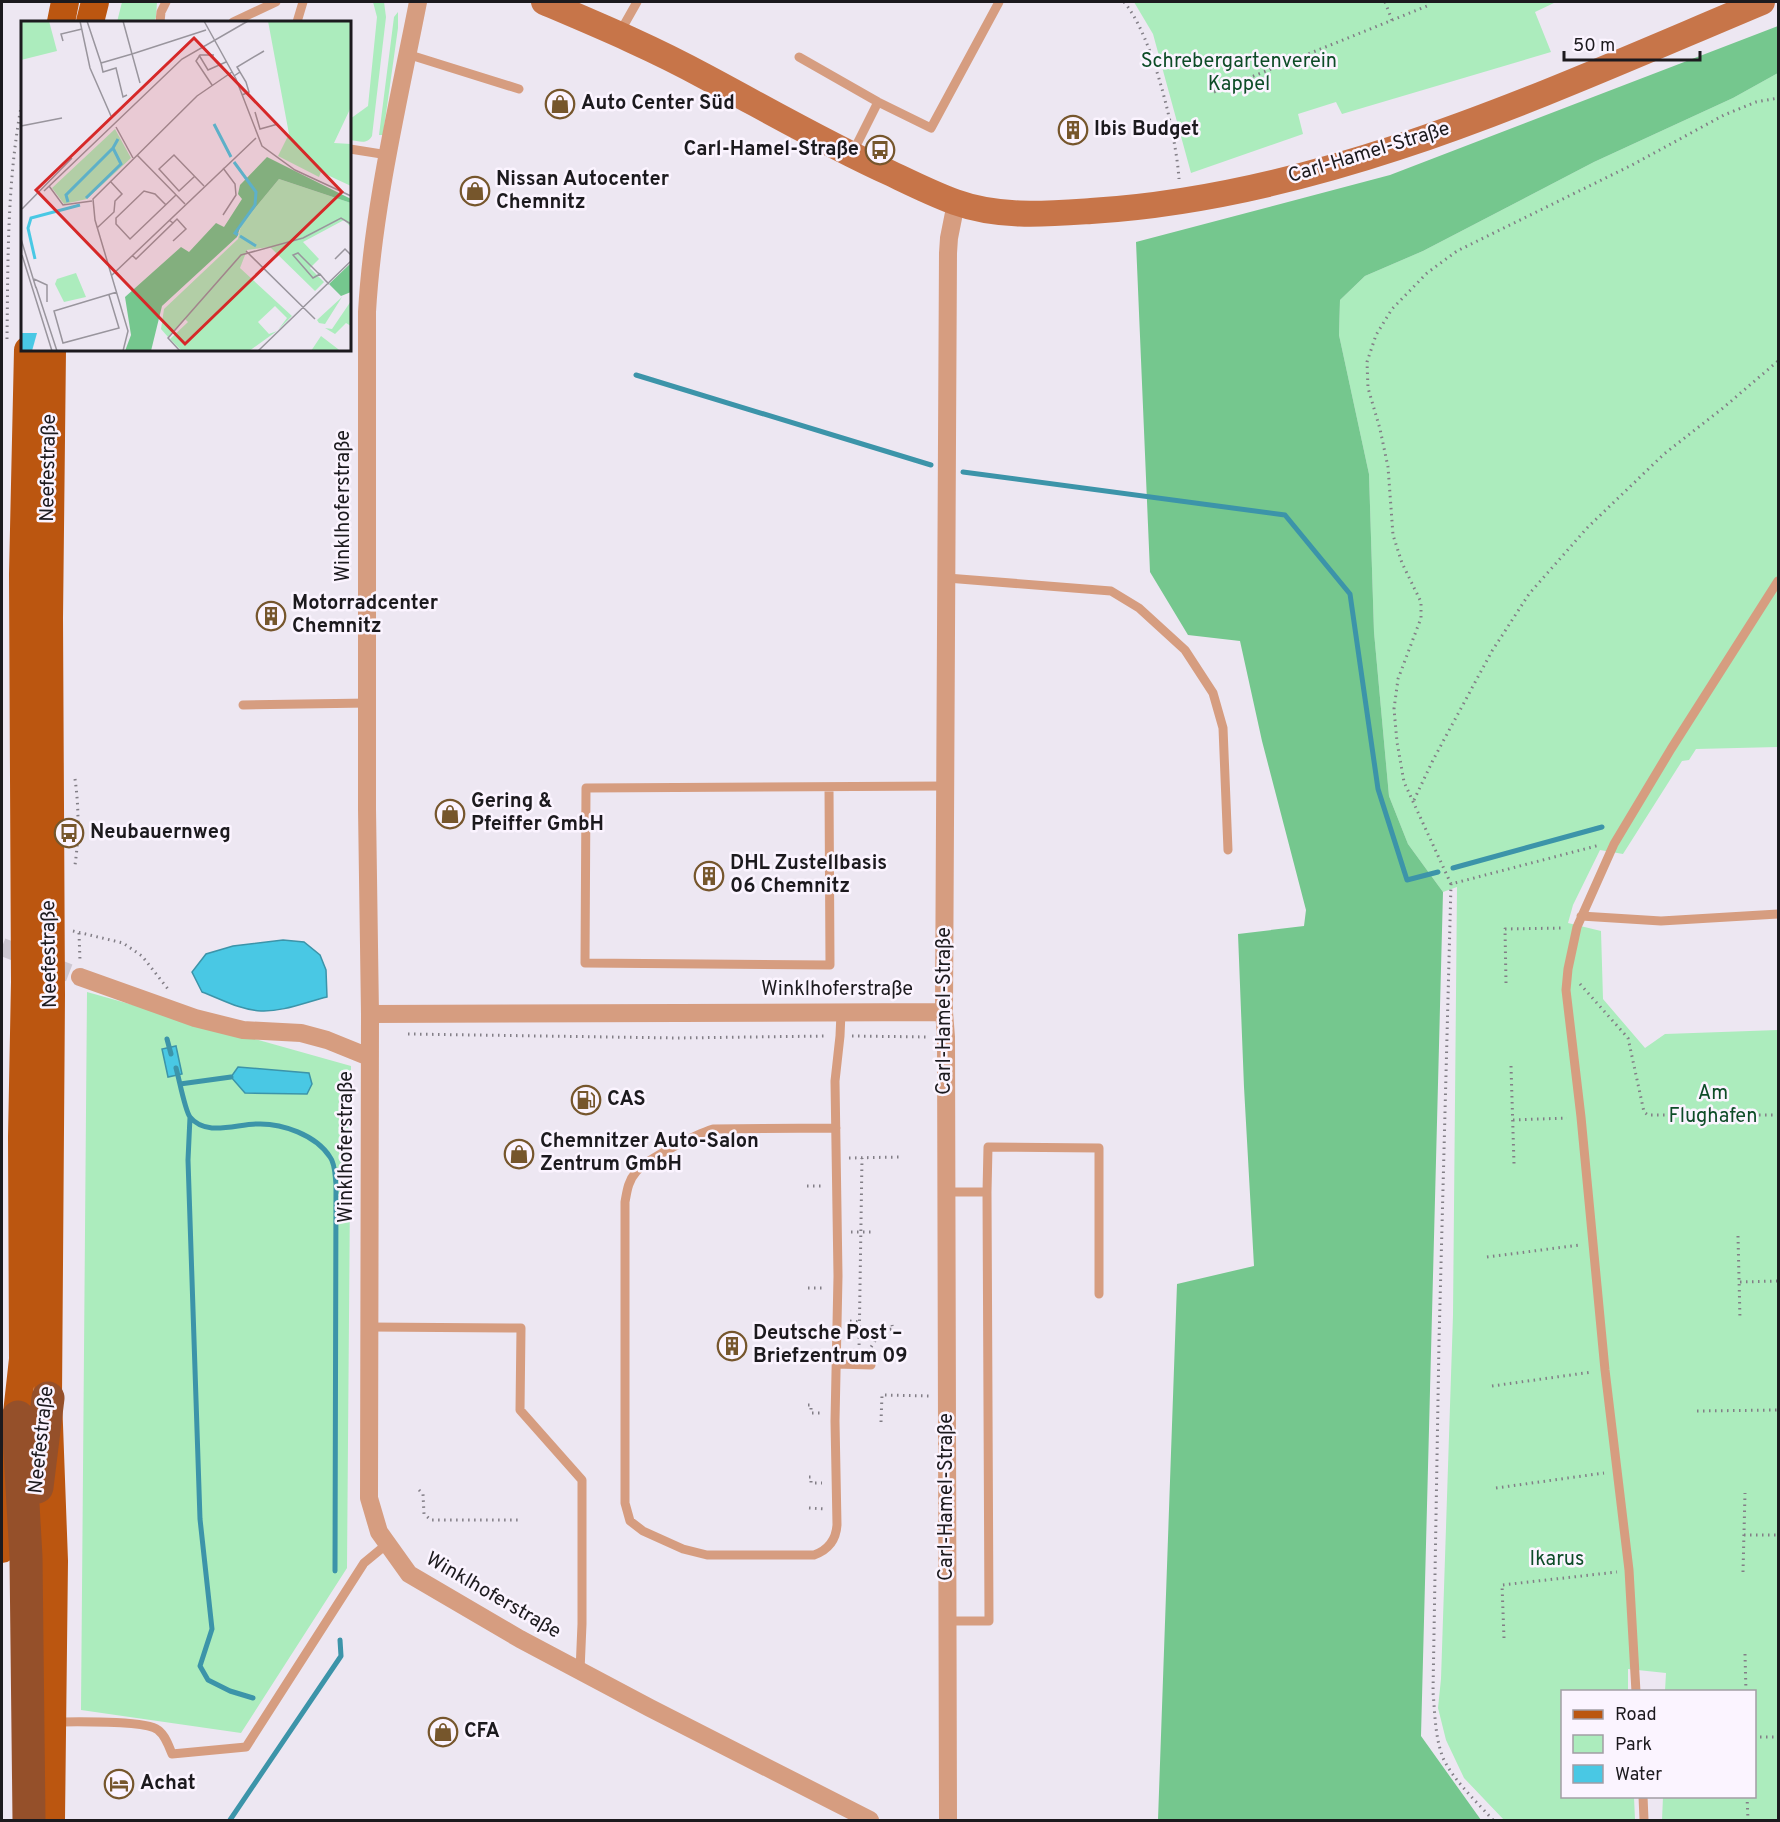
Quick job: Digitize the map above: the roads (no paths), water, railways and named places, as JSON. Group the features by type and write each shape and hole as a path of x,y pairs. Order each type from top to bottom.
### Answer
{"highway":[{"name":"Neefestraße","path":"14,1553 33,1518 48,1398"},
{"name":"Neefestraße","path":"18,1417 14,1553 29,1821"}],"main road":[{"path":"61,21 65,2"},
{"path":"90,21 96,2"},
{"name":"Carl-Hamel-Straße","path":"544,2 619,34 702,75 767,112 852,155 956,203 997,211 1037,215 1134,208 1243,190 1377,154 1487,115 1762,2"},
{"name":"Neefestraße","path":"18,1417 23,1359 22,1137 25,982 23,574 28,351"},
{"name":"Neefestraße","path":"48,1398 51,995 49,582 52,351"},
{"path":"48,1398 54,1561 51,1821"}],"street":[{"name":"Winklhoferstraße","path":"418,2 388,155 371,263 367,312 370,1023 369,1498 379,1532 409,1574 580,1671 870,1821"},
{"name":"Carl-Hamel-Straße","path":"948,1821 946,1037 944,1012 946,578 948,246 956,203"},
{"path":"80,977 177,1013 243,1030 301,1033 327,1040 369,1057"},
{"name":"Winklhoferstraße","path":"370,1023 841,1012 944,1012"}],"lane":[{"path":"160,21 166,2"},
{"path":"235,21 276,2"},
{"path":"290,2 302,4 297,21"},
{"path":"619,34 638,2"},
{"path":"799,57 878,102 931,128 999,2"},
{"path":"407,54 519,89"},
{"path":"852,155 878,102"},
{"path":"351,149 388,155"},
{"path":"946,578 1111,591 1139,608 1185,650 1213,693 1223,728 1228,850"},
{"path":"1636,1690 1629,1570 1591,1244 1581,1117 1566,990 1568,969 1581,916 1614,844 1671,749 1779,581"},
{"path":"243,705 368,703"},
{"path":"829,788 830,965 585,963 586,788 946,786"},
{"path":"1581,916 1661,921 1779,914"},
{"path":"836,1128 713,1129 697,1134 646,1164 637,1170 628,1184 625,1202 624,1478 626,1503 630,1521 664,1542 706,1555 814,1555 830,1545 836,1531 838,1276 836,1128 835,1081 841,1012"},
{"path":"946,1621 989,1621 988,1147 1100,1148 1099,1294"},
{"path":"946,1192 987,1192"},
{"path":"369,1327 521,1328 520,1410 582,1480 580,1671"},
{"path":"836,1364 871,1365"},
{"path":"52,1722 140,1724 158,1729 168,1743 172,1754 246,1747 364,1563 387,1544"},
{"path":"1643,1798 1644,1821"}],"water":[{"path":"283,940 304,942 320,955 326,970 327,997 277,1010 253,1010 202,992 192,972 206,954 233,946"},
{"path":"176,1046 182,1074 168,1077 162,1049"},
{"path":"238,1067 309,1073 312,1084 307,1094 245,1093 231,1077"}],"waterway":[{"path":"636,375 931,465"},
{"path":"963,472 1285,515 1350,594 1378,789 1407,880 1438,872"},
{"path":"1453,868 1602,827"},
{"path":"167,1039 171,1054"},
{"path":"176,1068 188,1114 197,1123 213,1128 257,1124 287,1128 316,1142 333,1162 336,1184 335,1571"},
{"path":"180,1084 231,1077"},
{"path":"190,1117 188,1160 200,1519 212,1629 200,1666 208,1680 230,1691 253,1698"},
{"path":"230,1820 341,1656 340,1640"}],"tunnel":[{"path":"2,947 80,977"}],"place":[{"name":"Auto Center Süd","path":"560,104"},
{"name":"Ibis Budget","path":"1073,130"},
{"name":"Carl-Hamel-Straße","path":"880,150"},
{"name":"Nissan Autocenter Chemnitz","path":"475,191"},
{"name":"Motorradcenter Chemnitz","path":"271,616"},
{"name":"Gering & Pfeiffer GmbH","path":"450,814"},
{"name":"Neubauernweg","path":"69,833"},
{"name":"DHL Zustellbasis 06 Chemnitz","path":"709,876"},
{"name":"CAS","path":"586,1100"},
{"name":"Chemnitzer Auto-Salon Zentrum GmbH","path":"519,1154"},
{"name":"Deutsche Post – Briefzentrum 09","path":"732,1346"},
{"name":"CFA","path":"443,1732"},
{"name":"Achat","path":"119,1784"}],"park label":[{"name":"Schrebergartenverein Kappel","path":"1239,74"},
{"name":"Am Flughafen","path":"1713,1106"},
{"name":"Ikarus","path":"1557,1560"}]}
